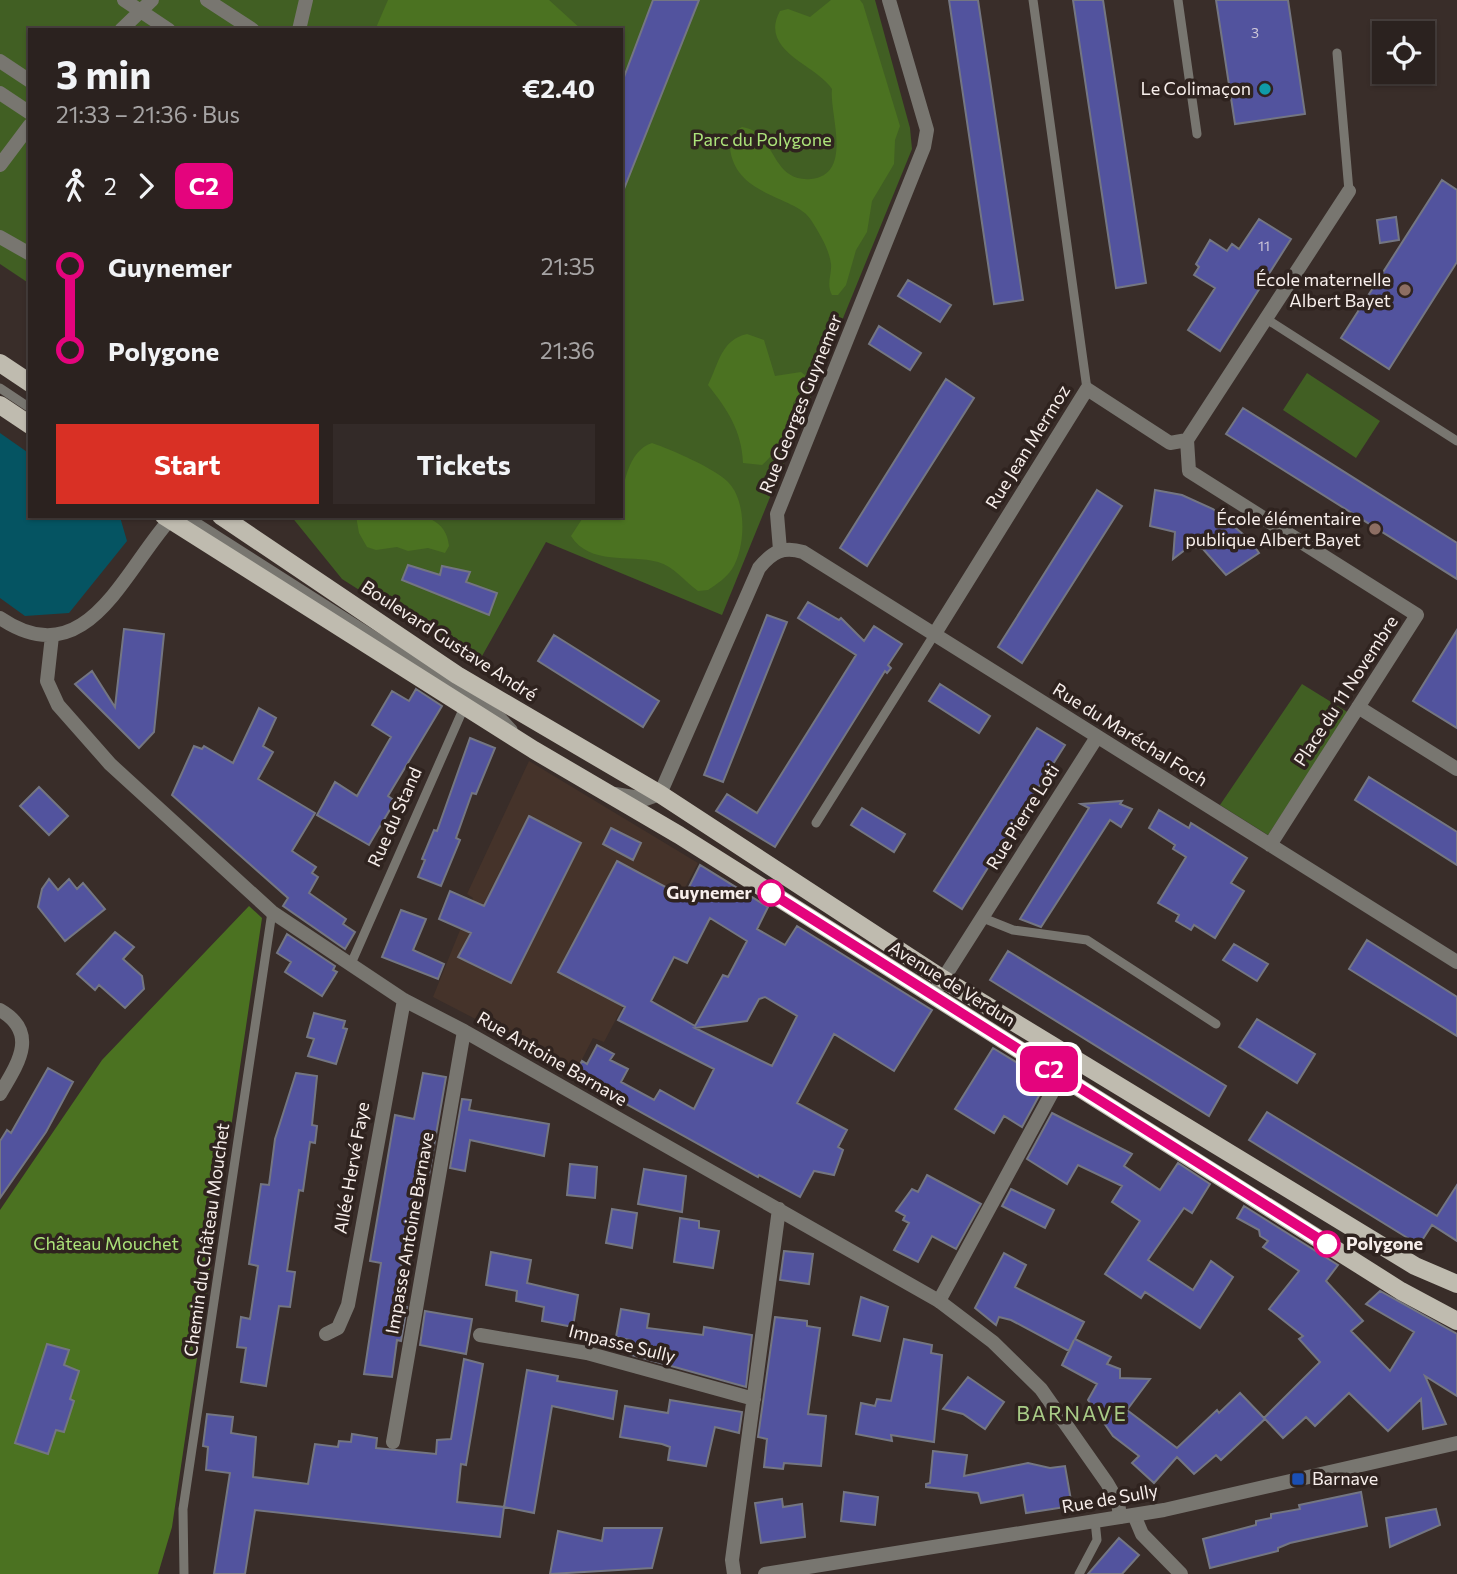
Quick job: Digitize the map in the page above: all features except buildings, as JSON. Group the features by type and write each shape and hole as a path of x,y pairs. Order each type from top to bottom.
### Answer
{"main road":[{"path":"0,363 28,382"},
{"path":"0,405 28,424"},
{"name":"Boulevard Gustave André","path":"175,518 466,694 660,794"},
{"name":"Boulevard Gustave André","path":"224,518 466,694 534,750 604,790"},
{"name":"Avenue de Verdun","path":"604,790 1401,1291 1457,1321"},
{"name":"Avenue de Verdun","path":"660,794 943,979 1415,1266 1457,1284"}],"street":[{"path":"124,0 166,28"},
{"path":"123,28 152,0"},
{"path":"299,28 306,0"},
{"name":"Rue Georges Guynemer","path":"780,550 778,514 924,147 927,130 889,0"},
{"path":"214,2 250,28"},
{"path":"0,61 28,80"},
{"path":"0,93 28,112"},
{"path":"0,165 28,128"},
{"path":"1087,389 1170,443 1187,440 1268,320 1349,191"},
{"path":"0,237 28,253"},
{"name":"Rue Jean Mermoz","path":"934,635 1087,389"},
{"name":"Place du 11 Novembre","path":"1187,440 1189,471 1417,615 1270,845"},
{"path":"0,618 20,631 52,636 79,628 96,614 172,518"},
{"path":"215,518 271,551"},
{"path":"604,790 636,798 660,794 759,568 780,550"},
{"name":"Rue du Maréchal Foch","path":"780,550 803,552 1457,962"},
{"name":"Rue Antoine Barnave","path":"52,636 47,681 58,705 110,764 272,912 404,1000 464,1031 939,1301 993,1342 1041,1389 1127,1516 1181,1574"},
{"path":"1358,707 1457,769"},
{"name":"Rue Pierre Loti","path":"932,996 1097,737"},
{"name":"Allée Hervé Faye","path":"326,1334 338,1328 348,1305 404,1000"},
{"path":"0,1010 10,1016 22,1035 22,1058 0,1094"},
{"name":"Impasse Antoine Barnave","path":"393,1442 464,1031"},
{"path":"939,1301 1061,1076"},
{"path":"734,1574 732,1560 779,1209"},
{"name":"Impasse Sully","path":"480,1335 587,1353 754,1399"},
{"name":"Rue de Sully","path":"765,1574 1127,1516 1457,1443"}],"lane":[{"name":"Rue Jean Mermoz","path":"1033,0 1087,389"},
{"path":"1178,0 1197,134"},
{"path":"1337,52 1349,191"},
{"path":"1268,320 1457,441"},
{"path":"0,388 28,407"},
{"name":"Rue Jean Mermoz","path":"817,823 934,635"},
{"name":"Rue du Stand","path":"350,966 466,694"},
{"name":"Chemin du Château Mouchet","path":"184,1574 183,1508 272,912"},
{"path":"983,918 1013,930 1087,940 1216,1024"},
{"path":"1079,1574 1097,1540 1095,1521"}],"shaded area":[{"path":"529,761 698,863 604,1042 593,1038 576,1071 433,997 473,898 467,894"}],"green space":[{"name":"Parc du Polygone","path":"0,0 875,0 910,128 912,149 722,615 546,542 477,665 342,579 293,518 623,518 623,28 28,28 28,283 0,264"},
{"path":"388,0 549,0 580,28 376,28"},
{"path":"831,0 860,0 863,4 900,126 895,140 894,164 872,201 867,232 856,250 846,285 838,295 832,295 830,291 830,258 811,220 804,212 754,186 743,177 734,164 730,148 733,135 742,127 761,137 780,165 798,178 811,179 824,175 832,166 836,155 836,142 832,89 825,80 783,47 777,37 775,25 780,11 788,9 810,17"},
{"path":"747,334 764,340 775,376 801,372 806,376 805,388 793,403 791,419 784,437 762,465 743,463 740,441 732,421 708,385 726,347 731,341"},
{"path":"1307,373 1380,421 1356,458 1283,410"},
{"path":"652,443 713,471 728,482 739,501 742,537 737,560 727,575 708,590 698,591 674,571 658,562 589,552 571,536 583,518 623,518 623,490 627,474 643,447"},
{"path":"356,518 427,518 437,523 445,532 449,546 445,553 428,548 408,551 397,547 376,550 367,547 359,533"},
{"path":"1302,684 1349,713 1268,835 1220,805"},
{"name":"Château Mouchet","path":"249,906 262,918 172,1527 158,1574 0,1574 0,1210 102,1060"}],"water":[{"path":"0,433 28,453 28,518 120,518 127,541 69,613 25,616 0,598"}],"bus line":[{"name":"C2","path":"771,893 874,961 1195,1159 1327,1244"}],"place":[{"name":"Le Colimaçon","path":"1265,89"},
{"name":"École maternelle Albert Bayet","path":"1405,290"},
{"name":"École élémentaire publique Albert Bayet","path":"1375,529"},
{"name":"Guynemer","path":"771,893"},
{"name":"Polygone","path":"1327,1244"},
{"name":"Barnave","path":"1298,1479"}],"district":[{"name":"BARNAVE","path":"1072,1414"}]}
